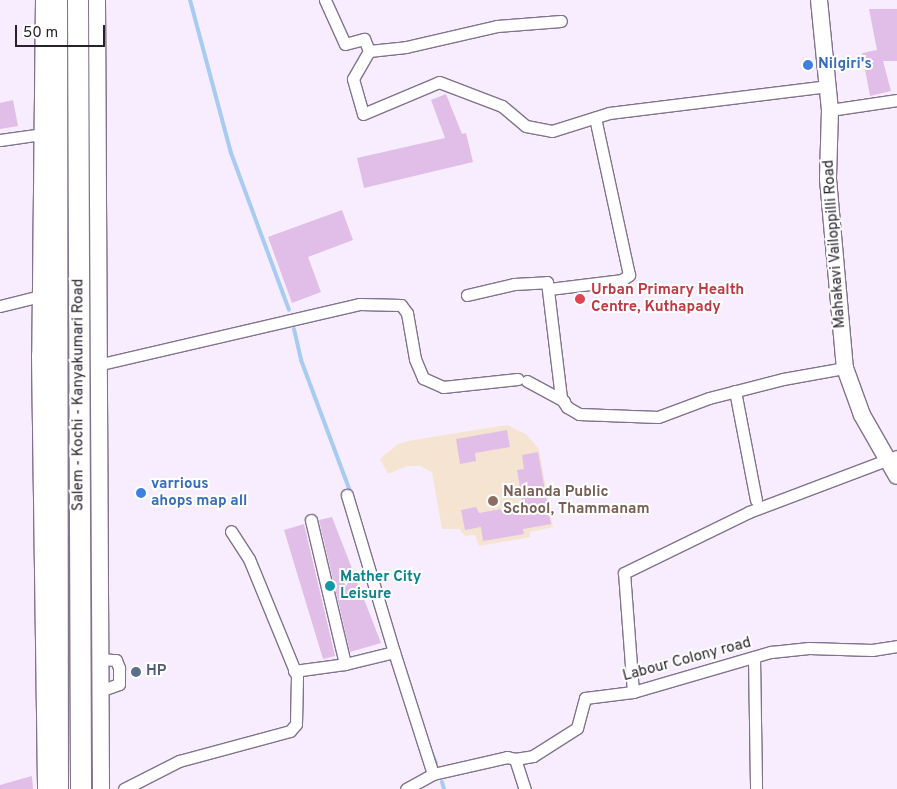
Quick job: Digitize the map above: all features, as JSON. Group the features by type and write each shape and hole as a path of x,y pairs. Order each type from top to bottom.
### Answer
{"highway":[{"name":"Salem - Kochi - Kanyakumari Road","path":"57,0 50,539 58,789"},
{"name":"Salem - Kochi - Kanyakumari Road","path":"78,0 94,669 81,789"}],"street":[{"path":"44,0 40,296 50,539 46,789"},
{"path":"97,0 97,365 94,669 100,691 102,789"},
{"path":"325,0 345,44 364,40 369,51"},
{"name":"Mahakavi Vailoppilli Road","path":"820,0 830,110 828,179 845,368 862,415 892,459 897,476"},
{"path":"369,51 406,47 498,26 560,21"},
{"path":"369,51 353,79 364,114 439,82 502,106 526,126 552,132 609,113 828,86"},
{"path":"830,110 897,100"},
{"path":"549,289 622,280 629,275 595,118"},
{"path":"0,140 42,134"},
{"path":"467,295 533,282 547,282 564,402"},
{"path":"0,306 40,296"},
{"path":"97,365 359,304 401,305 407,313 415,359 423,378 443,387 522,380 564,402 578,414 648,418 672,413 735,391 783,378 845,368"},
{"path":"735,391 756,500"},
{"path":"633,692 624,573 749,512 892,459"},
{"path":"347,495 433,774"},
{"path":"311,520 345,664"},
{"path":"124,789 179,761 290,731 296,724 297,676 249,559 231,531"},
{"name":"Labour Colony road","path":"515,759 533,756 577,728 585,698 633,692 754,657 809,648 872,650 897,646"},
{"path":"294,671 345,664 394,652"},
{"path":"754,657 756,789"},
{"path":"406,789 433,774 507,757 515,759 525,789"}],"shaded area":[{"name":"Nalanda Public School, Thammanam","path":"507,425 526,434 539,449 553,527 530,532 530,537 479,546 475,535 465,536 459,529 442,529 432,472 420,466 407,466 388,474 380,459 398,444"}],"building":[{"path":"869,9 897,9 897,61 883,61 891,91 870,96 862,53 877,50"},
{"path":"446,94 462,134 466,133 473,162 364,188 357,158 445,138 431,100"},
{"path":"13,100 18,126 0,129 0,103"},
{"path":"342,210 353,240 308,257 321,292 292,303 268,237"},
{"name":"Nalanda Public School, Thammanam","path":"507,430 510,447 475,453 476,461 460,464 456,439"},
{"name":"Nalanda Public School, Thammanam","path":"538,452 551,524 523,529 524,534 483,541 481,527 465,530 461,510 476,507 479,513 523,505 517,470 524,469 522,455"},
{"path":"332,517 381,643 350,652 319,520"},
{"path":"304,524 335,656 323,659 284,530"},
{"path":"32,776 33,789 0,789 0,785"}],"waterway":[{"path":"190,0 231,153 289,310"},
{"path":"294,329 301,360 351,494"},
{"path":"432,754 436,763"},
{"path":"442,782 444,789"}],"place":[{"name":"Nilgiri's","path":"808,65"},
{"name":"Urban Primary Health Centre, Kuthapady","path":"580,299"},
{"name":"varrious ahops map all","path":"141,493"},
{"name":"Nalanda Public School, Thammanam","path":"493,501"},
{"name":"Mather City Leisure","path":"330,586"},
{"name":"HP","path":"136,672"}]}
